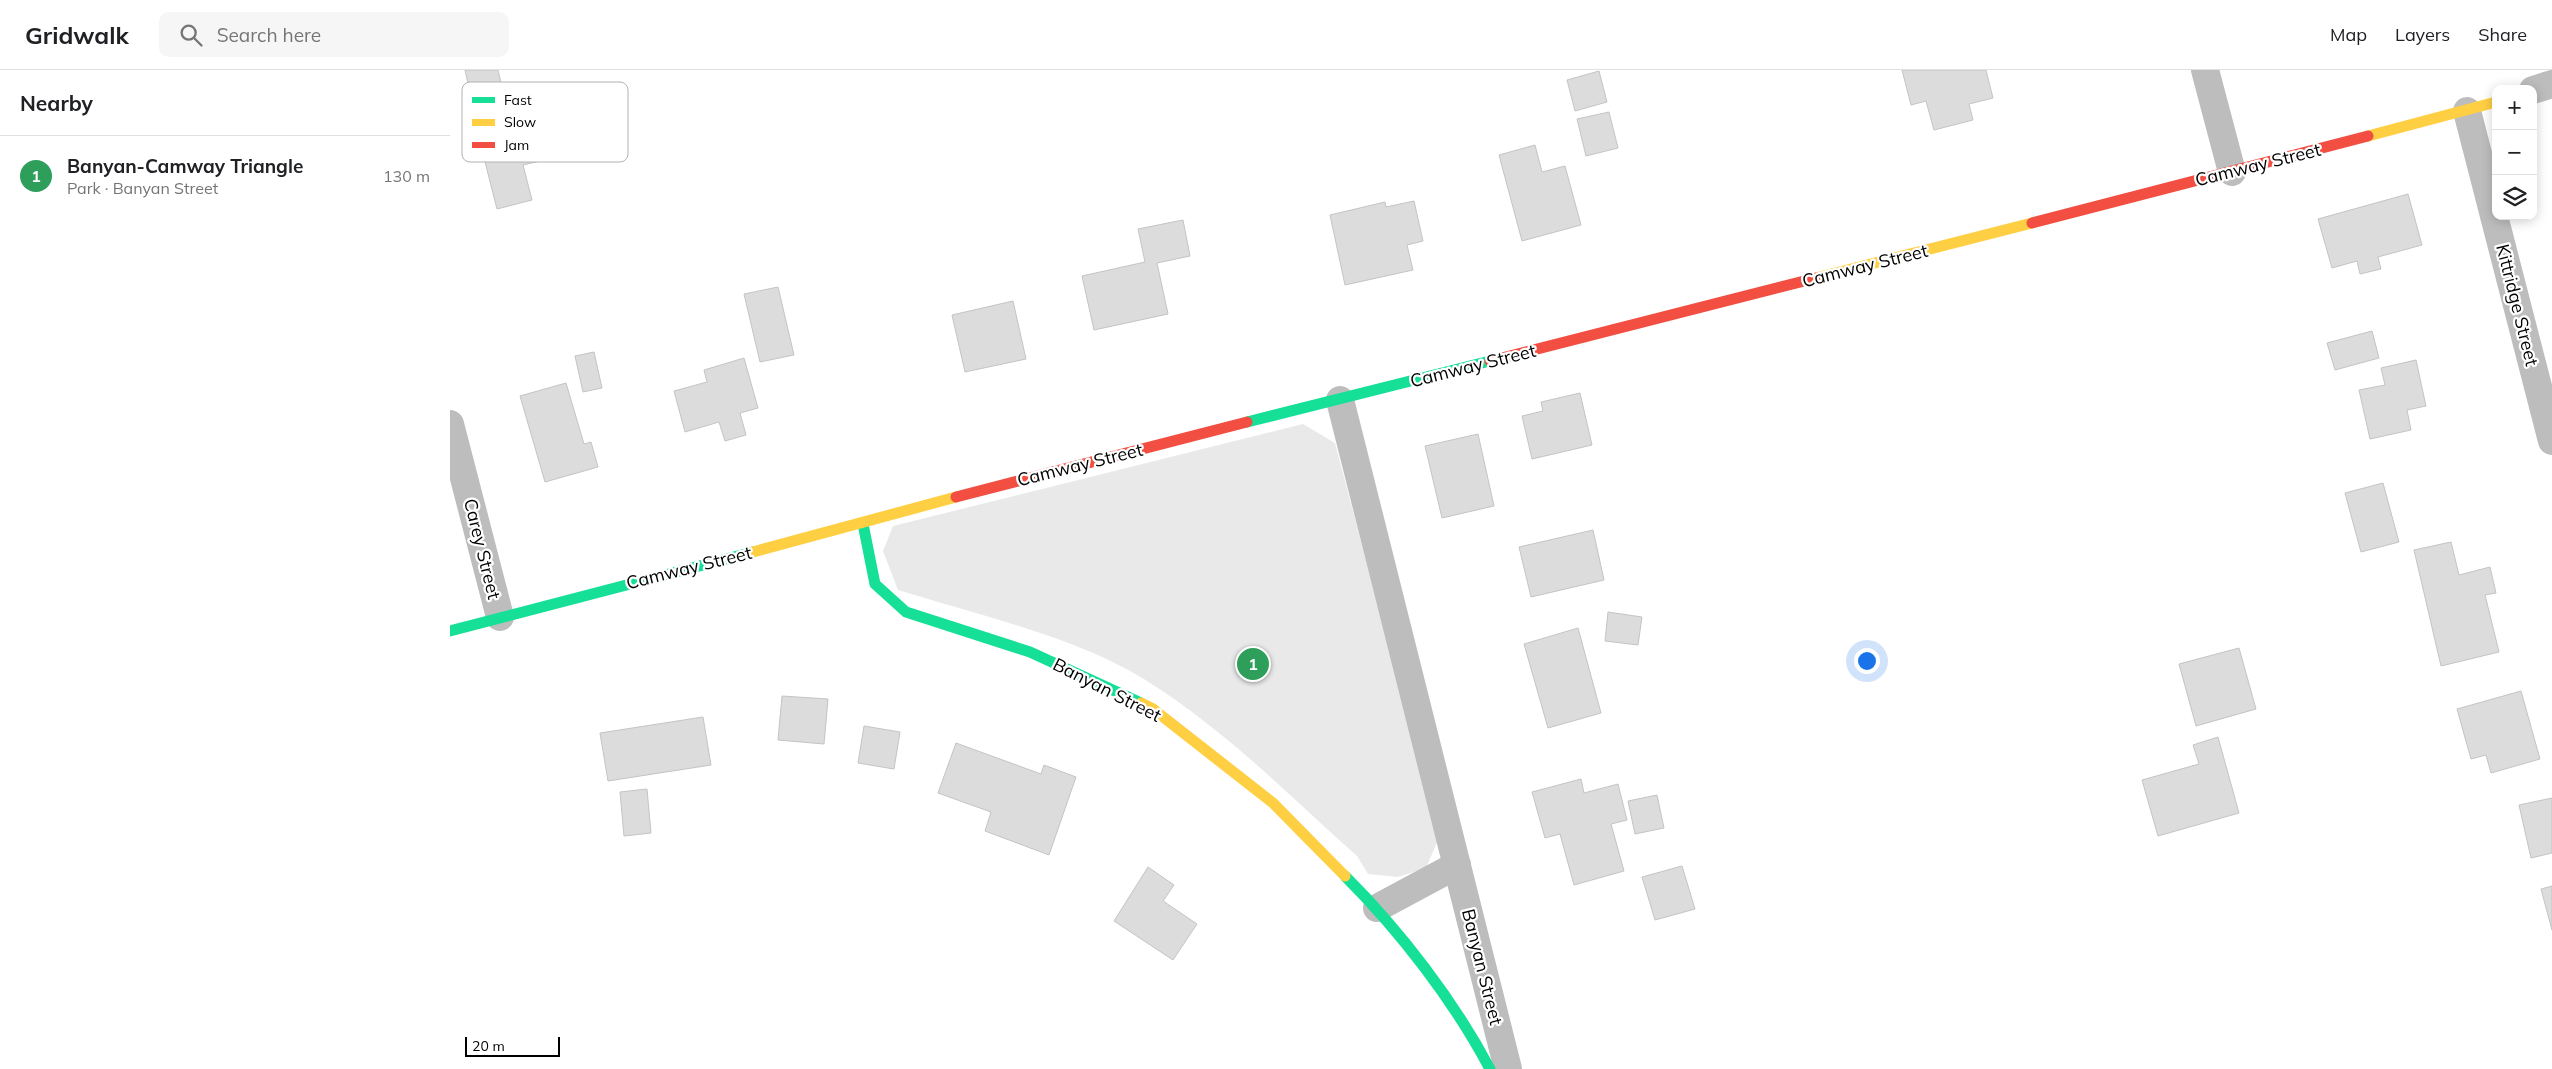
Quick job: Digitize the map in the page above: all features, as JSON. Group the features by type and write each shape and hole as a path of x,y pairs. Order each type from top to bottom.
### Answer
{"street":[{"path":"2205,70 2232,172"},
{"path":"2537,89 2552,84"},
{"name":"Camway Street","path":"450,631 863,524 966,494 2232,172 2492,103"},
{"name":"Kittridge Street","path":"2467,111 2552,441"},
{"name":"Banyan Street","path":"1340,400 1508,1069"},
{"name":"Carey Street","path":"450,424 500,617"},
{"name":"Banyan Street","path":"863,524 875,584 906,612 1030,652 1153,709 1273,803 1377,908 1468,1027 1490,1069"},
{"path":"1377,908 1457,865"}],"shaded area":[{"path":"1303,424 1335,443 1439,838 1426,868 1398,877 1368,874 1357,856 1257,765 1205,722 1150,683 1123,667 1061,640 898,590 883,551 893,526"}],"building":[{"path":"465,70 498,70 501,82 468,82"},
{"path":"1902,70 1986,70 1993,98 1969,104 1973,120 1934,130 1926,101 1911,105"},
{"path":"1599,71 1607,102 1575,111 1567,80"},
{"path":"1609,112 1618,148 1586,156 1577,119"},
{"path":"1535,145 1542,172 1565,166 1581,225 1522,241 1499,155"},
{"path":"485,162 536,162 523,165 532,200 497,209"},
{"path":"2408,194 2422,245 2378,257 2381,269 2360,274 2357,261 2332,268 2318,219"},
{"path":"1414,201 1423,241 1407,245 1413,270 1345,285 1330,215 1385,202 1386,207"},
{"path":"1183,220 1190,256 1157,263 1168,314 1094,330 1082,276 1145,262 1138,229"},
{"path":"778,287 794,355 760,362 744,294"},
{"path":"1013,301 1026,359 965,372 952,315"},
{"path":"2372,331 2379,358 2335,370 2327,343"},
{"path":"594,352 602,388 583,392 575,356"},
{"path":"744,358 758,408 740,413 746,435 725,441 719,422 685,432 674,391 707,382 704,370"},
{"path":"2416,360 2426,406 2407,410 2411,430 2370,439 2359,390 2385,385 2381,368"},
{"path":"566,383 584,444 591,442 598,467 545,482 520,396"},
{"path":"1580,393 1592,445 1532,459 1522,416 1543,411 1541,402"},
{"path":"1478,434 1494,506 1442,518 1425,446"},
{"path":"2383,483 2399,542 2361,552 2345,493"},
{"path":"1593,530 1604,580 1531,597 1519,547"},
{"path":"2451,542 2459,575 2490,567 2496,593 2485,595 2499,652 2441,666 2414,550"},
{"path":"1608,612 1642,617 1638,645 1605,641"},
{"path":"1578,628 1601,713 1548,728 1524,644"},
{"path":"2239,648 2256,709 2196,726 2179,664"},
{"path":"2521,691 2540,759 2491,773 2486,755 2471,759 2457,709"},
{"path":"782,696 828,699 824,744 778,740"},
{"path":"703,717 711,765 608,781 600,733"},
{"path":"864,726 900,732 894,769 858,763"},
{"path":"2218,737 2239,813 2158,836 2142,780 2199,764 2193,745"},
{"path":"956,743 1041,774 1044,765 1076,777 1049,855 985,831 991,812 938,793"},
{"path":"1581,779 1584,793 1618,784 1627,820 1611,824 1624,871 1574,885 1560,834 1545,838 1532,792"},
{"path":"647,789 651,833 624,836 620,792"},
{"path":"1657,795 1664,828 1635,834 1628,801"},
{"path":"2552,798 2552,853 2531,858 2519,805"},
{"path":"1682,866 1695,909 1655,920 1642,877"},
{"path":"1148,867 1174,885 1163,901 1197,924 1173,960 1114,921"},
{"path":"2552,886 2552,930 2541,889"}],"traffic: fast":[{"path":"1247,422 1490,361"},
{"path":"863,524 875,584 906,612 1030,652 1141,703"},
{"path":"450,631 753,552"},
{"path":"1345,876 1366,897 1425,968 1460,1018 1490,1069"}],"traffic: slow":[{"path":"2368,136 2492,103"},
{"path":"1816,278 2032,223"},
{"path":"753,552 956,497"},
{"path":"1141,703 1153,709 1273,803 1345,876"}],"traffic: jam":[{"path":"2032,223 2368,136"},
{"path":"1490,361 1816,278"},
{"path":"956,497 1247,422"}],"place":[{"name":"Banyan-Camway Triangle","path":"1253,664"}]}
